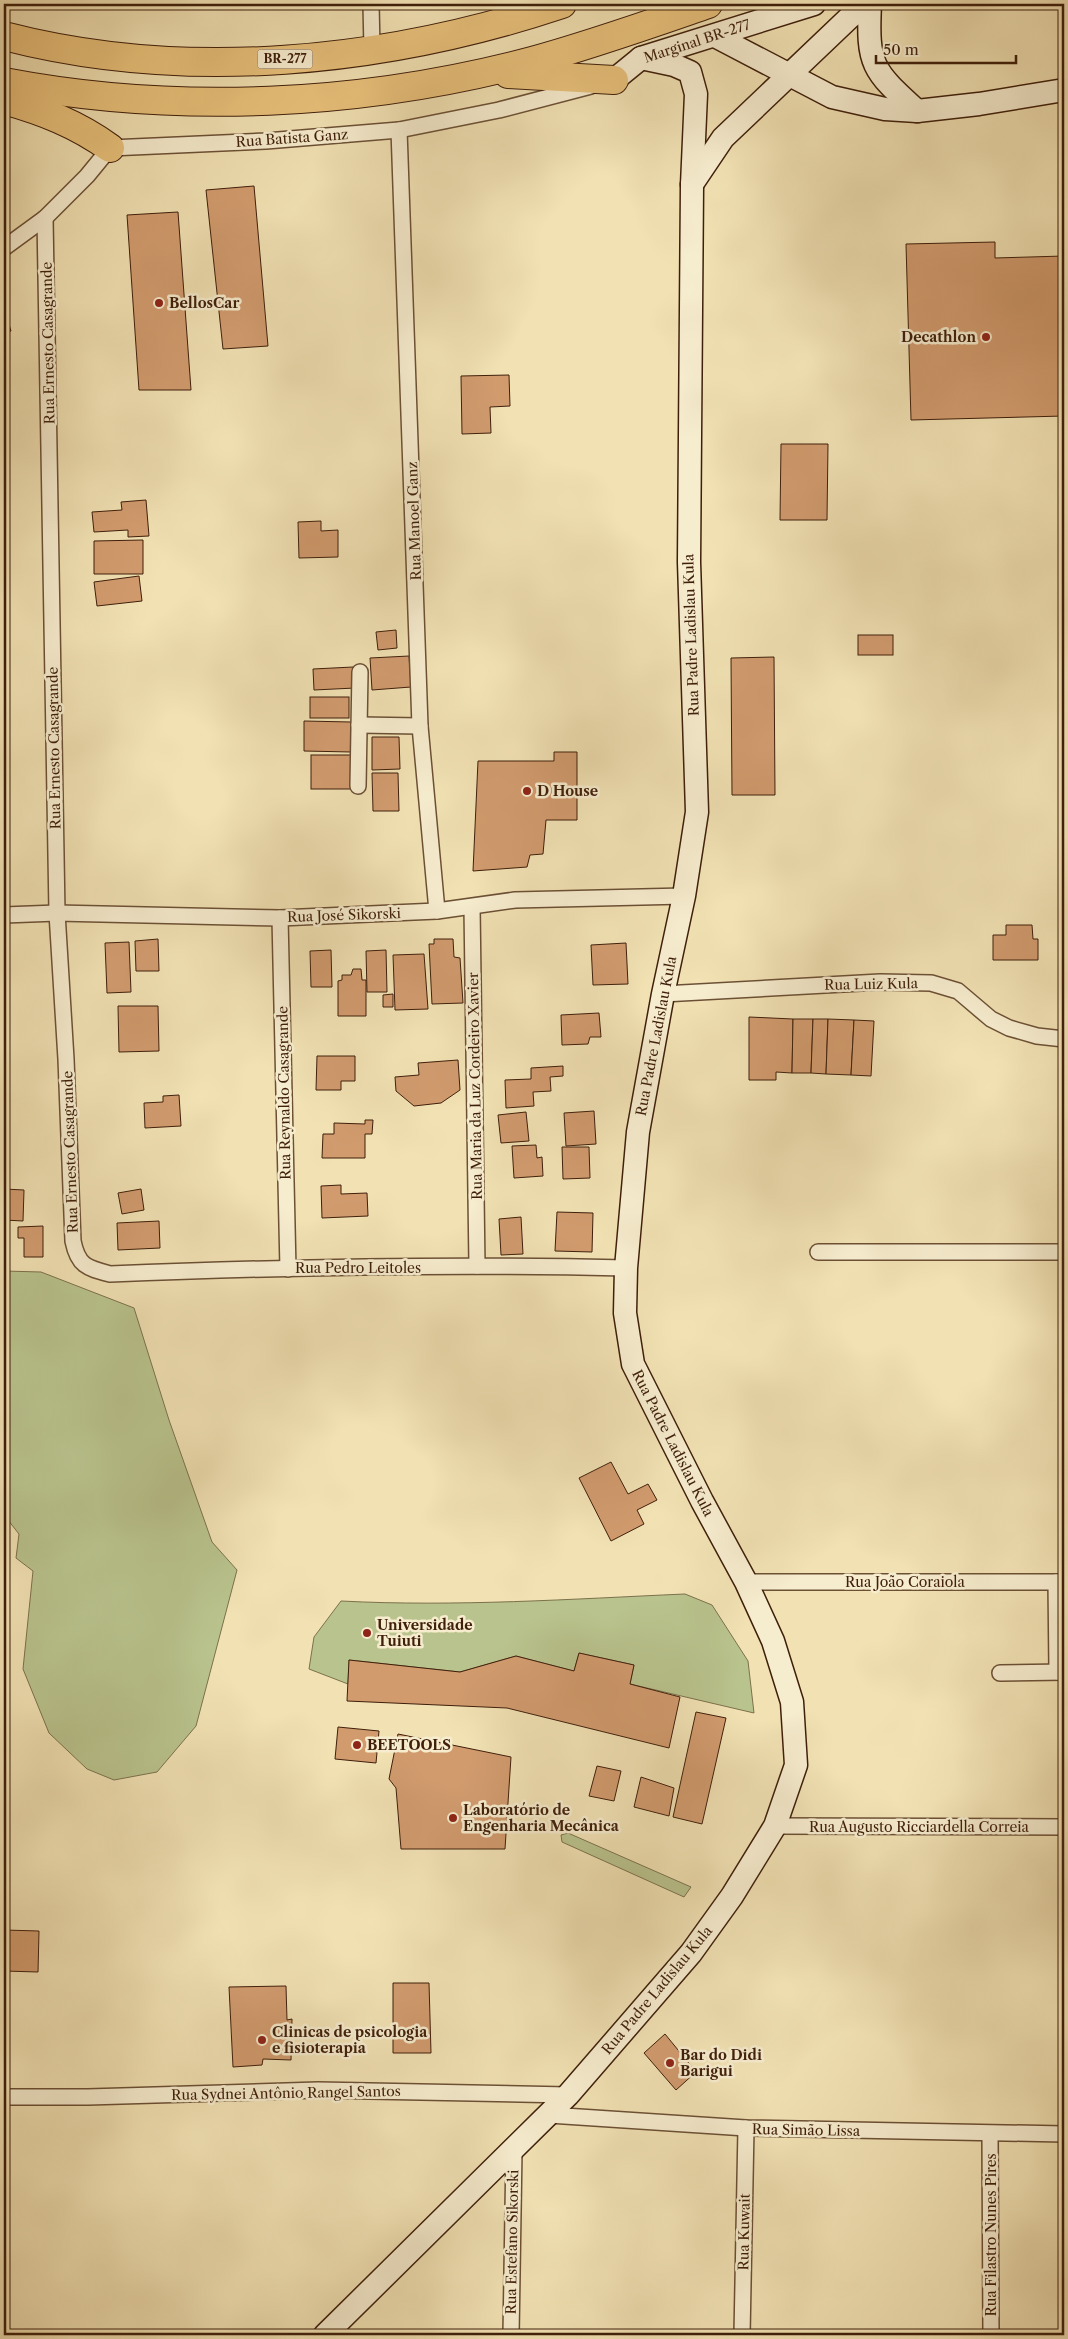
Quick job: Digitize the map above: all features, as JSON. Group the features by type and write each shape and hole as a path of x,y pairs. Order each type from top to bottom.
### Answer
{"highway":[{"name":"BR-277","path":"4,36 81,52 139,59 197,62 256,61 315,57 372,49 473,30 562,4"},
{"path":"4,82 82,94 130,98 242,100 357,94 416,86 482,73 570,50 708,4"},
{"path":"482,73 614,80"},
{"path":"4,100 46,112 66,121 86,131 110,148"}],"street":[{"path":"371,4 372,49"},
{"name":"Marginal BR-277","path":"614,80 641,58 814,4"},
{"path":"692,185 723,138 850,18 869,4"},
{"path":"869,4 868,44 874,66 886,83 917,111"},
{"path":"715,36 832,97 885,109 917,111 980,104 1064,90"},
{"name":"Rua Padre Ladislau Kula","path":"325,2335 549,2115 705,1936 775,1826 796,1765 792,1702 773,1641 746,1582 702,1501 633,1364 625,1313 626,1268 638,1132 663,994 684,896 697,812 689,562 692,185 696,94 690,72 674,65 641,58"},
{"name":"Rua Batista Ganz","path":"110,148 266,140 399,130 499,110 614,80"},
{"name":"Rua Manoel Ganz","path":"399,130 420,726 437,911"},
{"path":"4,248 45,218 87,176 110,148"},
{"name":"Rua Ernesto Casagrande","path":"45,218 57,913 66,1059 73,1241 76,1257 91,1269"},
{"path":"358,786 360,672"},
{"path":"359,725 420,726"},
{"name":"Rua José Sikorski","path":"4,915 57,913 280,918 437,911 515,900 684,896"},
{"name":"Rua Maria da Luz Cordeiro Xavier","path":"472,907 477,1266"},
{"name":"Rua Reynaldo Casagrande","path":"280,918 288,1268"},
{"name":"Rua Luiz Kula","path":"663,994 880,982 931,983 958,991 991,1019 1009,1028 1037,1036 1064,1039"},
{"path":"818,1252 1064,1252"},
{"name":"Rua Pedro Leitoles","path":"91,1269 110,1274 288,1268 477,1266 626,1268"},
{"name":"Rua João Coraiola","path":"746,1582 1060,1582"},
{"path":"1000,1673 1061,1672 1060,1582"},
{"name":"Rua Augusto Ricciardella Correia","path":"775,1826 1064,1827"},
{"name":"Rua Sydnei Antônio Rangel Santos","path":"4,2097 88,2097 318,2090 568,2095"},
{"name":"Rua Simão Lissa","path":"549,2115 746,2128 1064,2134"},
{"name":"Rua Kuwait","path":"742,2335 746,2128"},
{"name":"Rua Filastro Nunes Pires","path":"990,2134 992,2335"},
{"name":"Rua Estefano Sikorski","path":"510,2335 514,2150"},
{"path":"334,2335 348,2312"}],"green space":[{"path":"4,1271 41,1272 134,1308 169,1420 212,1542 237,1570 196,1726 157,1772 114,1780 87,1769 49,1733 23,1669 33,1571 16,1558 19,1534 4,1515"},
{"path":"685,1594 712,1605 748,1661 754,1713 630,1684 634,1665 579,1653 574,1671 516,1656 460,1672 349,1660 348,1684 309,1669 314,1637 341,1601 470,1603"},
{"path":"568,1833 691,1887 684,1897 562,1842 561,1835"}],"building":[{"name":"BellosCar","path":"254,186 268,346 223,349 206,190"},
{"name":"BellosCar","path":"178,212 191,390 139,390 127,215"},
{"name":"Decathlon","path":"995,242 995,258 1064,256 1064,416 911,420 906,244"},
{"path":"4,308 11,331 4,333"},
{"path":"509,375 510,406 490,407 491,433 462,434 461,376"},
{"path":"781,444 828,444 827,520 780,520"},
{"path":"146,500 149,536 128,537 128,530 94,532 92,512 122,510 121,502"},
{"path":"321,521 321,531 338,530 338,557 299,558 298,522"},
{"path":"143,540 143,574 94,574 94,541"},
{"path":"139,576 142,601 97,606 94,582"},
{"path":"396,630 397,648 378,650 376,632"},
{"path":"858,635 893,635 893,655 858,655"},
{"path":"409,656 411,687 372,690 370,658"},
{"path":"774,657 775,795 732,795 731,658"},
{"path":"353,667 355,688 314,690 313,669"},
{"path":"310,697 349,697 349,718 310,718"},
{"path":"304,721 351,722 351,752 304,751"},
{"path":"372,737 399,737 400,769 372,770"},
{"name":"D House","path":"554,752 577,752 577,820 546,820 543,854 530,855 527,867 473,871 478,761 554,761"},
{"path":"311,755 351,755 351,789 311,789"},
{"path":"372,773 398,773 399,811 373,811"},
{"path":"1006,925 1032,925 1033,939 1038,939 1038,960 993,960 993,935 1006,935"},
{"path":"158,939 159,971 136,971 135,941"},
{"path":"434,939 453,939 454,957 460,958 463,1003 432,1004 429,944 434,944"},
{"path":"129,942 131,992 107,993 105,943"},
{"path":"626,943 628,984 593,985 591,945"},
{"path":"331,950 332,987 311,987 310,951"},
{"path":"386,950 387,992 367,992 366,951"},
{"path":"424,954 428,1009 395,1010 393,955"},
{"path":"353,969 361,969 362,980 366,980 366,1016 338,1016 338,981 342,980 342,975 351,975"},
{"path":"393,994 393,1007 383,1007 383,995"},
{"path":"4,995 6,995 7,1020 4,1020"},
{"path":"118,1006 158,1006 159,1051 119,1052"},
{"path":"599,1013 601,1037 590,1037 588,1044 562,1045 561,1015"},
{"path":"749,1017 793,1019 792,1073 776,1072 776,1080 749,1080"},
{"path":"793,1019 813,1019 811,1073 792,1073"},
{"path":"813,1019 828,1019 826,1074 811,1073"},
{"path":"828,1019 854,1020 851,1075 826,1074"},
{"path":"854,1020 874,1021 871,1076 851,1075"},
{"path":"317,1056 355,1056 355,1081 341,1081 341,1090 316,1090"},
{"path":"458,1060 460,1090 441,1103 414,1106 396,1091 395,1077 419,1075 418,1063"},
{"path":"563,1066 563,1076 550,1077 551,1091 533,1092 534,1106 506,1108 505,1080 531,1079 531,1068"},
{"path":"179,1095 181,1126 145,1128 144,1103 163,1102 163,1096"},
{"path":"594,1111 596,1144 566,1146 564,1113"},
{"path":"526,1112 529,1141 501,1143 498,1115"},
{"path":"365,1120 373,1120 372,1134 365,1134 365,1158 322,1158 323,1134 334,1134 334,1123 365,1124"},
{"path":"536,1145 537,1158 542,1157 543,1176 514,1178 512,1146"},
{"path":"562,1147 589,1147 590,1178 563,1179"},
{"path":"341,1185 341,1194 367,1193 368,1216 322,1218 321,1186"},
{"path":"4,1189 24,1190 23,1221 4,1220"},
{"path":"141,1189 144,1210 122,1214 118,1193"},
{"path":"557,1212 593,1213 592,1252 555,1251"},
{"path":"521,1217 523,1254 501,1255 499,1219"},
{"path":"159,1221 160,1248 118,1250 117,1223"},
{"path":"43,1226 43,1257 24,1257 24,1238 18,1238 18,1227"},
{"path":"611,1462 628,1494 648,1484 657,1500 637,1510 644,1524 611,1541 579,1478"},
{"path":"579,1653 634,1665 630,1684 680,1697 669,1748 507,1708 347,1701 349,1660 460,1672 516,1656 574,1671"},
{"path":"696,1712 726,1718 702,1824 673,1817"},
{"name":"BEETOOLS","path":"338,1727 379,1731 376,1763 335,1759"},
{"name":"Laboratório de Engenharia Mecânica","path":"398,1734 511,1757 505,1849 401,1849 396,1788 389,1779"},
{"path":"597,1766 621,1771 614,1801 589,1796"},
{"path":"641,1777 674,1788 669,1816 634,1807"},
{"path":"4,1930 39,1931 38,1972 4,1971"},
{"path":"393,1983 429,1983 431,2053 393,2053"},
{"name":"Clinicas de psicologia e fisioterapia","path":"286,1986 287,2020 292,2019 291,2060 263,2059 262,2065 233,2067 229,1987"},
{"name":"Bar do Didi Barigui","path":"665,2034 696,2072 676,2090 644,2053"}],"place":[{"name":"BellosCar","path":"159,303"},
{"name":"Decathlon","path":"986,337"},
{"name":"D House","path":"527,791"},
{"name":"Universidade Tuiuti","path":"367,1633"},
{"name":"BEETOOLS","path":"357,1745"},
{"name":"Laboratório de Engenharia Mecânica","path":"453,1818"},
{"name":"Clinicas de psicologia e fisioterapia","path":"262,2040"},
{"name":"Bar do Didi Barigui","path":"670,2063"}]}
